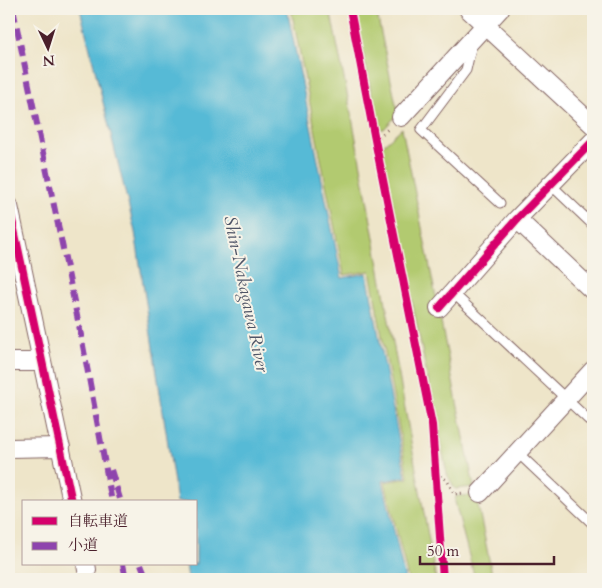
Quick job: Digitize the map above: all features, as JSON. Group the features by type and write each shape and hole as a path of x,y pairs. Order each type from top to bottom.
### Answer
{"street":[{"path":"468,9 479,31 593,124"},
{"path":"401,117 500,9"},
{"path":"439,308 517,219 593,141"},
{"path":"9,206 72,500"},
{"path":"517,219 593,291"},
{"path":"9,362 42,362"},
{"path":"480,493 593,370"},
{"path":"9,448 61,447"}],"lane":[{"path":"479,31 466,70 421,130 500,203"},
{"path":"550,184 593,225"},
{"path":"452,292 593,424"},
{"path":"517,452 593,524"}],"path":[{"path":"373,130 377,149"},
{"path":"435,464 436,483"},
{"path":"436,474 446,480 454,494 480,493"}],"green space":[{"path":"291,9 330,9 354,128 436,579 408,579 385,482 408,478 370,271 344,275"},
{"path":"354,9 376,9 398,114 384,129 379,129 378,125"},
{"path":"402,128 474,487 455,489 447,474 381,147"},
{"path":"476,495 493,579 475,579 455,502 456,496"}],"water":[{"name":"Shin-Nakagawa River","path":"80,9 287,9 342,278 367,273 406,477 383,481 405,579 188,579 186,566 198,566 198,500 177,500 135,232"}],"marked path":[{"path":"13,9 81,335 112,500"},
{"path":"111,470 120,500"},
{"path":"123,566 126,579"},
{"path":"142,566 147,579"}],"cycle path":[{"path":"350,9 432,425 443,579"},
{"path":"439,308 517,219 593,141"},
{"path":"9,206 72,500"}]}
